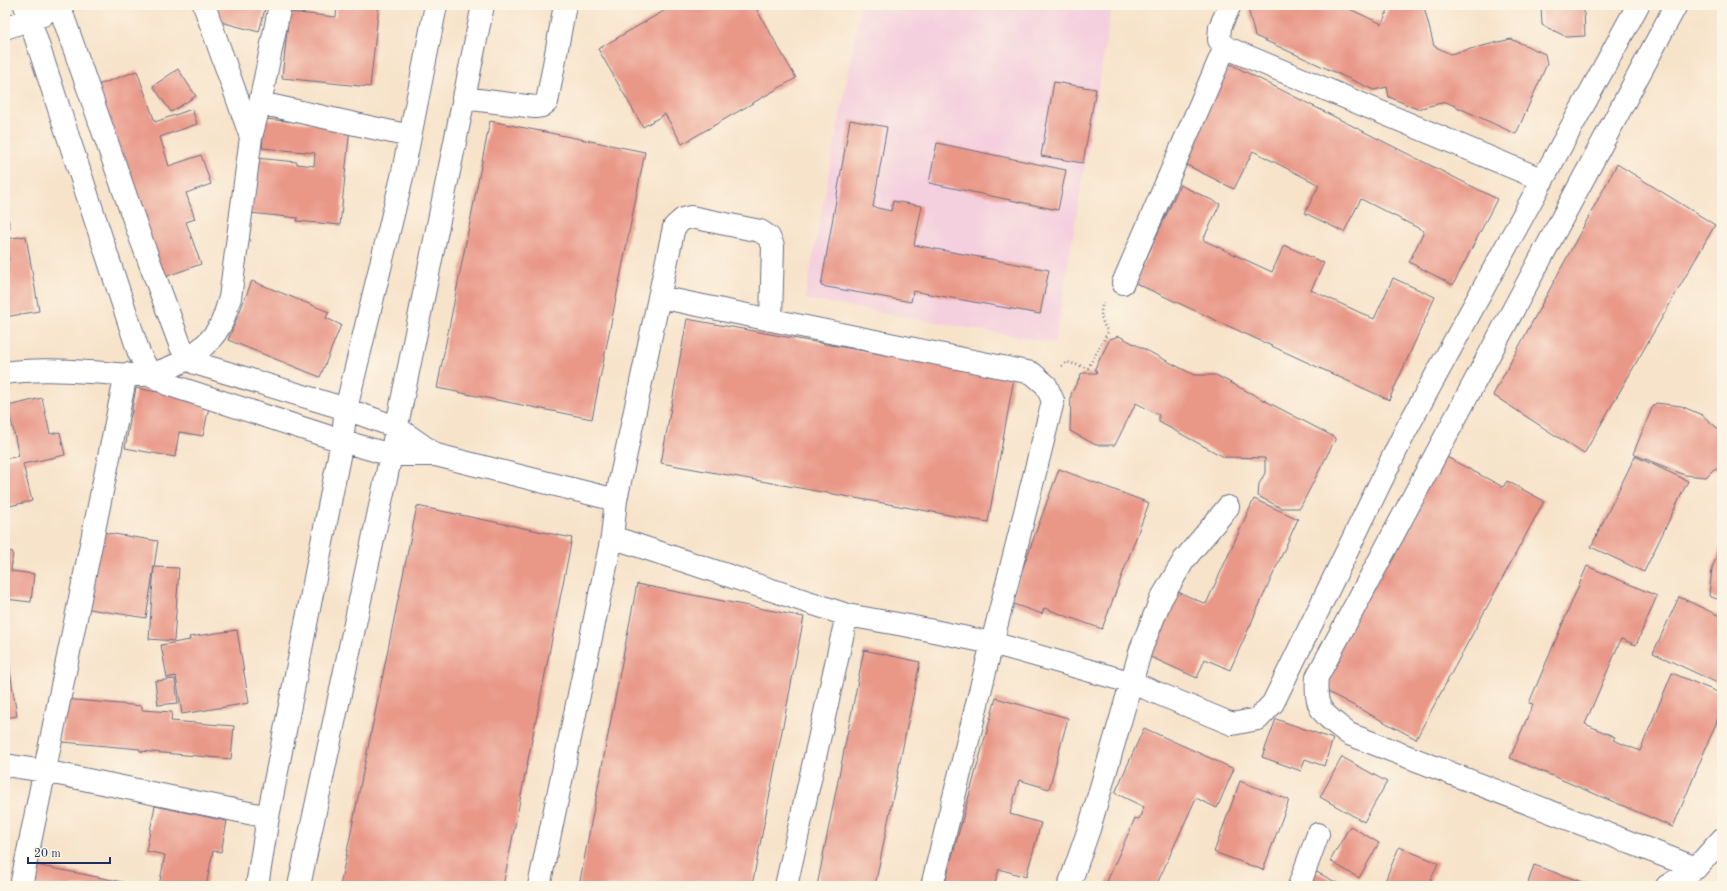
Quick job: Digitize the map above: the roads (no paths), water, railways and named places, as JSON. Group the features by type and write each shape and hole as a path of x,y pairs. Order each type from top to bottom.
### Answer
{"street":[{"path":"204,5 251,137"},
{"path":"5,373 39,370 150,374 187,358 203,347 215,334 222,322 230,298 251,137 260,103 280,5"},
{"path":"257,886 268,817 342,441 346,409 402,177 436,5"},
{"path":"299,886 391,455 483,5"},
{"path":"463,98 535,107 542,106 547,102 565,5"},
{"path":"1230,5 1220,28 1219,40 1225,47 1543,180"},
{"path":"612,537 847,615 992,643 1132,683 1232,724 1258,719 1273,703 1406,430 1638,5"},
{"path":"1676,5 1317,677 1316,695 1322,712 1349,734 1696,868"},
{"path":"5,28 28,12 59,7 138,231 182,350 187,358 195,363 346,409 396,427 436,455"},
{"path":"28,12 139,353 150,374 167,384 342,441 391,455 436,455 616,500"},
{"path":"1123,282 1225,47"},
{"path":"260,103 410,136"},
{"path":"539,886 612,537 616,500 674,227 682,219 691,217 760,231 769,237 773,246 771,320"},
{"path":"659,297 1032,373 1046,385 1053,401 932,886"},
{"path":"21,886 126,374"},
{"path":"1069,886 1089,829 1141,650 1161,599 1184,560 1228,507"},
{"path":"786,886 847,615"},
{"path":"5,765 44,771 268,817"},
{"path":"1299,886 1318,834"},
{"path":"1667,886 1696,868 1722,839"}]}
